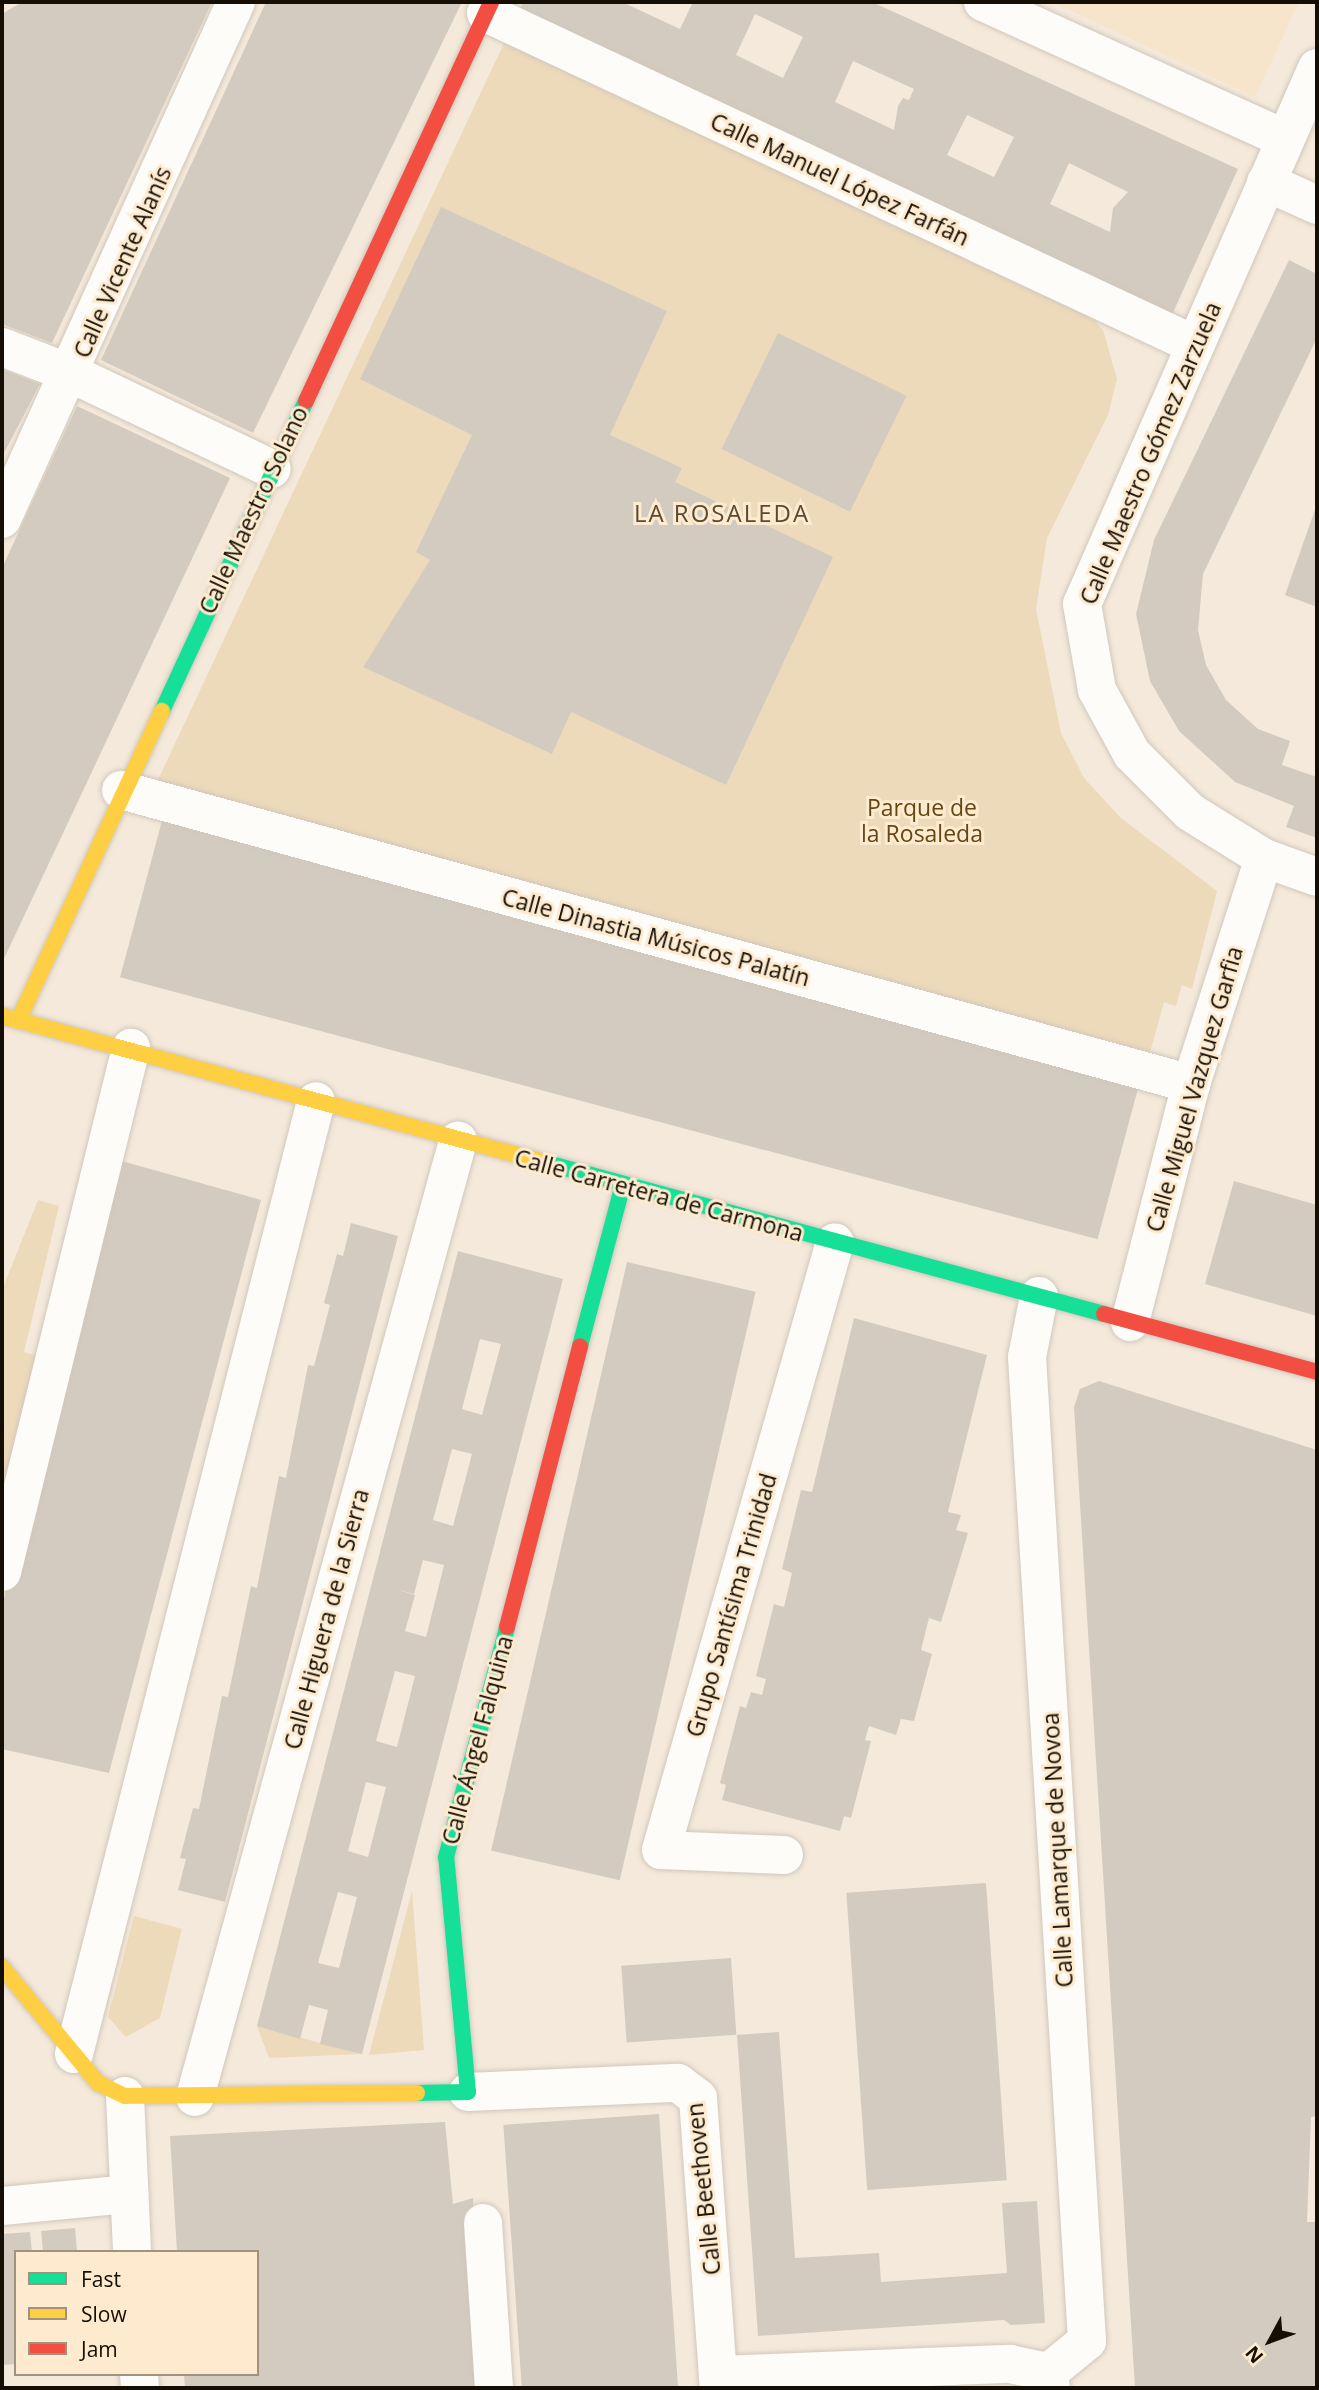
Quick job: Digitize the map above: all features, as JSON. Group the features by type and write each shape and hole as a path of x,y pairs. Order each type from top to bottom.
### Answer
{"street":[{"name":"Calle Vicente Alanís","path":"2,519 72,374 236,2"},
{"path":"983,2 1285,139"},
{"name":"Calle Manuel López Farfán","path":"488,8 1195,345"},
{"name":"Calle Maestro Solano","path":"18,1021 121,790 488,8"},
{"name":"Calle Maestro Gómez Zarzuela","path":"1317,68 1082,604 1097,690 1132,754 1174,801 1264,858 1317,877"},
{"path":"1266,183 1317,205"},
{"path":"2,347 72,374 272,469"},
{"name":"Calle Dinastia Músicos Palatín","path":"121,790 1191,1084"},
{"name":"Calle Miguel Vazquez Garfia","path":"1130,1322 1191,1084 1264,858"},
{"name":"Calle Carretera de Carmona","path":"2,1016 131,1048 458,1141 1317,1372"},
{"path":"2,1572 131,1048"},
{"path":"75,2054 316,1101"},
{"name":"Calle Higuera de la Sierra","path":"195,2097 458,1141"},
{"name":"Calle Ángel Falquina","path":"468,2092 446,1857 623,1184"},
{"name":"Grupo Santísima Trinidad","path":"784,1855 661,1850 835,1241"},
{"name":"Calle Lamarque de Novoa","path":"1039,1296 1027,1357 1087,2341 1050,2380"},
{"path":"2,1967 98,2082 125,2096 468,2092"},
{"name":"Calle Beethoven","path":"468,2092 678,2083 690,2089 698,2098 719,2382"},
{"path":"125,2096 132,2250"},
{"path":"2,2206 129,2194"},
{"path":"483,2223 494,2388"},
{"path":"719,2382 1010,2364 1050,2380"}],"shaded area":[{"path":"1052,2 1299,2 1255,97"}],"green space":[{"name":"Parque de la Rosaleda","path":"506,39 1081,305 1103,330 1117,379 1108,415 1047,538 1036,609 1061,733 1084,778 1121,818 1217,891 1192,989 1182,985 1176,1006 1164,1002 1150,1052 156,784"},
{"path":"38,1200 59,1206 24,1352 41,1357 2,1505 2,1290"},
{"path":"412,1891 424,2050 369,2055"},
{"path":"134,1916 182,1929 160,2018 126,2037 108,2017"},
{"path":"257,2026 362,2054 269,2058"}],"building":[{"path":"22,2 212,2 52,343 2,324 2,14"},
{"path":"266,2 462,2 253,433 101,360"},
{"path":"523,2 622,2 680,29 693,2 872,2 1238,169 1171,317 516,17","holes":["755,14 803,37 783,78 736,55","853,61 914,89 909,100 903,98 898,106 894,130 835,102","967,115 1014,137 994,177 947,155","1069,163 1128,192 1113,208 1110,232 1050,204"]},
{"path":"441,207 667,311 610,435 682,468 675,482 833,557 726,785 571,712 552,754 363,667 430,560 416,552 472,435 360,379"},
{"path":"1289,260 1317,274 1317,338 1203,574 1198,630 1206,665 1226,700 1258,729 1290,741 1282,765 1317,777 1317,838 1286,827 1294,806 1235,782 1179,731 1150,681 1136,614 1154,540"},
{"path":"778,333 907,396 850,512 721,449"},
{"path":"2,369 40,384 2,457"},
{"path":"77,406 230,478 2,963 2,568"},
{"path":"1317,504 1317,607 1285,595"},
{"path":"163,817 1141,1079 1098,1239 120,977"},
{"path":"118,1160 261,1200 109,1773 2,1749 2,1606"},
{"path":"1234,1181 1317,1205 1317,1316 1205,1284"},
{"path":"351,1223 398,1236 225,1902 178,1890 186,1859 180,1858 193,1808 199,1809 222,1696 228,1697 251,1586 257,1588 279,1476 286,1478 308,1365 314,1366 330,1305 324,1303 337,1254 343,1256"},
{"path":"458,1251 563,1279 362,2054 320,2044 328,2010 309,2005 300,2039 257,2026","holes":["480,1339 501,1344 482,1415 462,1409","452,1449 472,1454 453,1526 433,1520","423,1560 444,1565 426,1637 405,1631 415,1595 395,1589 414,1594","395,1671 415,1676 397,1747 376,1741","366,1782 386,1787 368,1857 348,1851","338,1892 357,1897 339,1968 318,1963"]},
{"path":"627,1262 756,1292 620,1880 491,1851"},
{"path":"854,1318 987,1355 948,1512 961,1515 956,1530 968,1533 941,1622 929,1618 921,1650 932,1654 914,1721 901,1719 896,1735 869,1726 865,1740 871,1741 851,1818 844,1816 840,1831 722,1800 726,1785 720,1783 740,1706 746,1708 751,1692 762,1695 766,1679 756,1676 774,1604 784,1607 792,1573 782,1569 801,1490 812,1492"},
{"path":"1099,1381 1317,1450 1317,2116 1311,2117 1307,2222 1317,2222 1317,2388 1135,2388 1074,1407 1080,1389"},
{"path":"986,1883 1007,2180 867,2190 846,1893"},
{"path":"731,1958 736,2035 627,2042 621,1966"},
{"path":"779,2032 795,2258 879,2253 881,2282 1007,2273 1002,2203 1037,2201 1045,2323 1011,2325 1004,2320 758,2336 737,2035"},
{"path":"659,2114 678,2388 522,2388 503,2125"},
{"path":"445,2122 453,2204 473,2198 484,2388 185,2388 184,2376 259,2376 259,2250 177,2250 170,2136"},
{"path":"75,2228 77,2250 43,2250 41,2231"},
{"path":"30,2232 32,2250 14,2250 14,2364 2,2365 2,2234"}],"traffic: fast":[{"path":"162,711 306,401"},
{"path":"547,1163 1104,1314"},
{"path":"580,1346 623,1184"},
{"path":"417,2093 468,2092 446,1857 507,1627"}],"traffic: slow":[{"path":"18,1021 162,711"},
{"path":"2,1016 547,1163"},
{"path":"2,1967 98,2083 125,2096 417,2093"}],"traffic: jam":[{"path":"306,401 491,2"},
{"path":"1104,1314 1317,1372"},
{"path":"507,1627 580,1346"}],"district":[{"name":"LA ROSALEDA","path":"722,513"}]}
